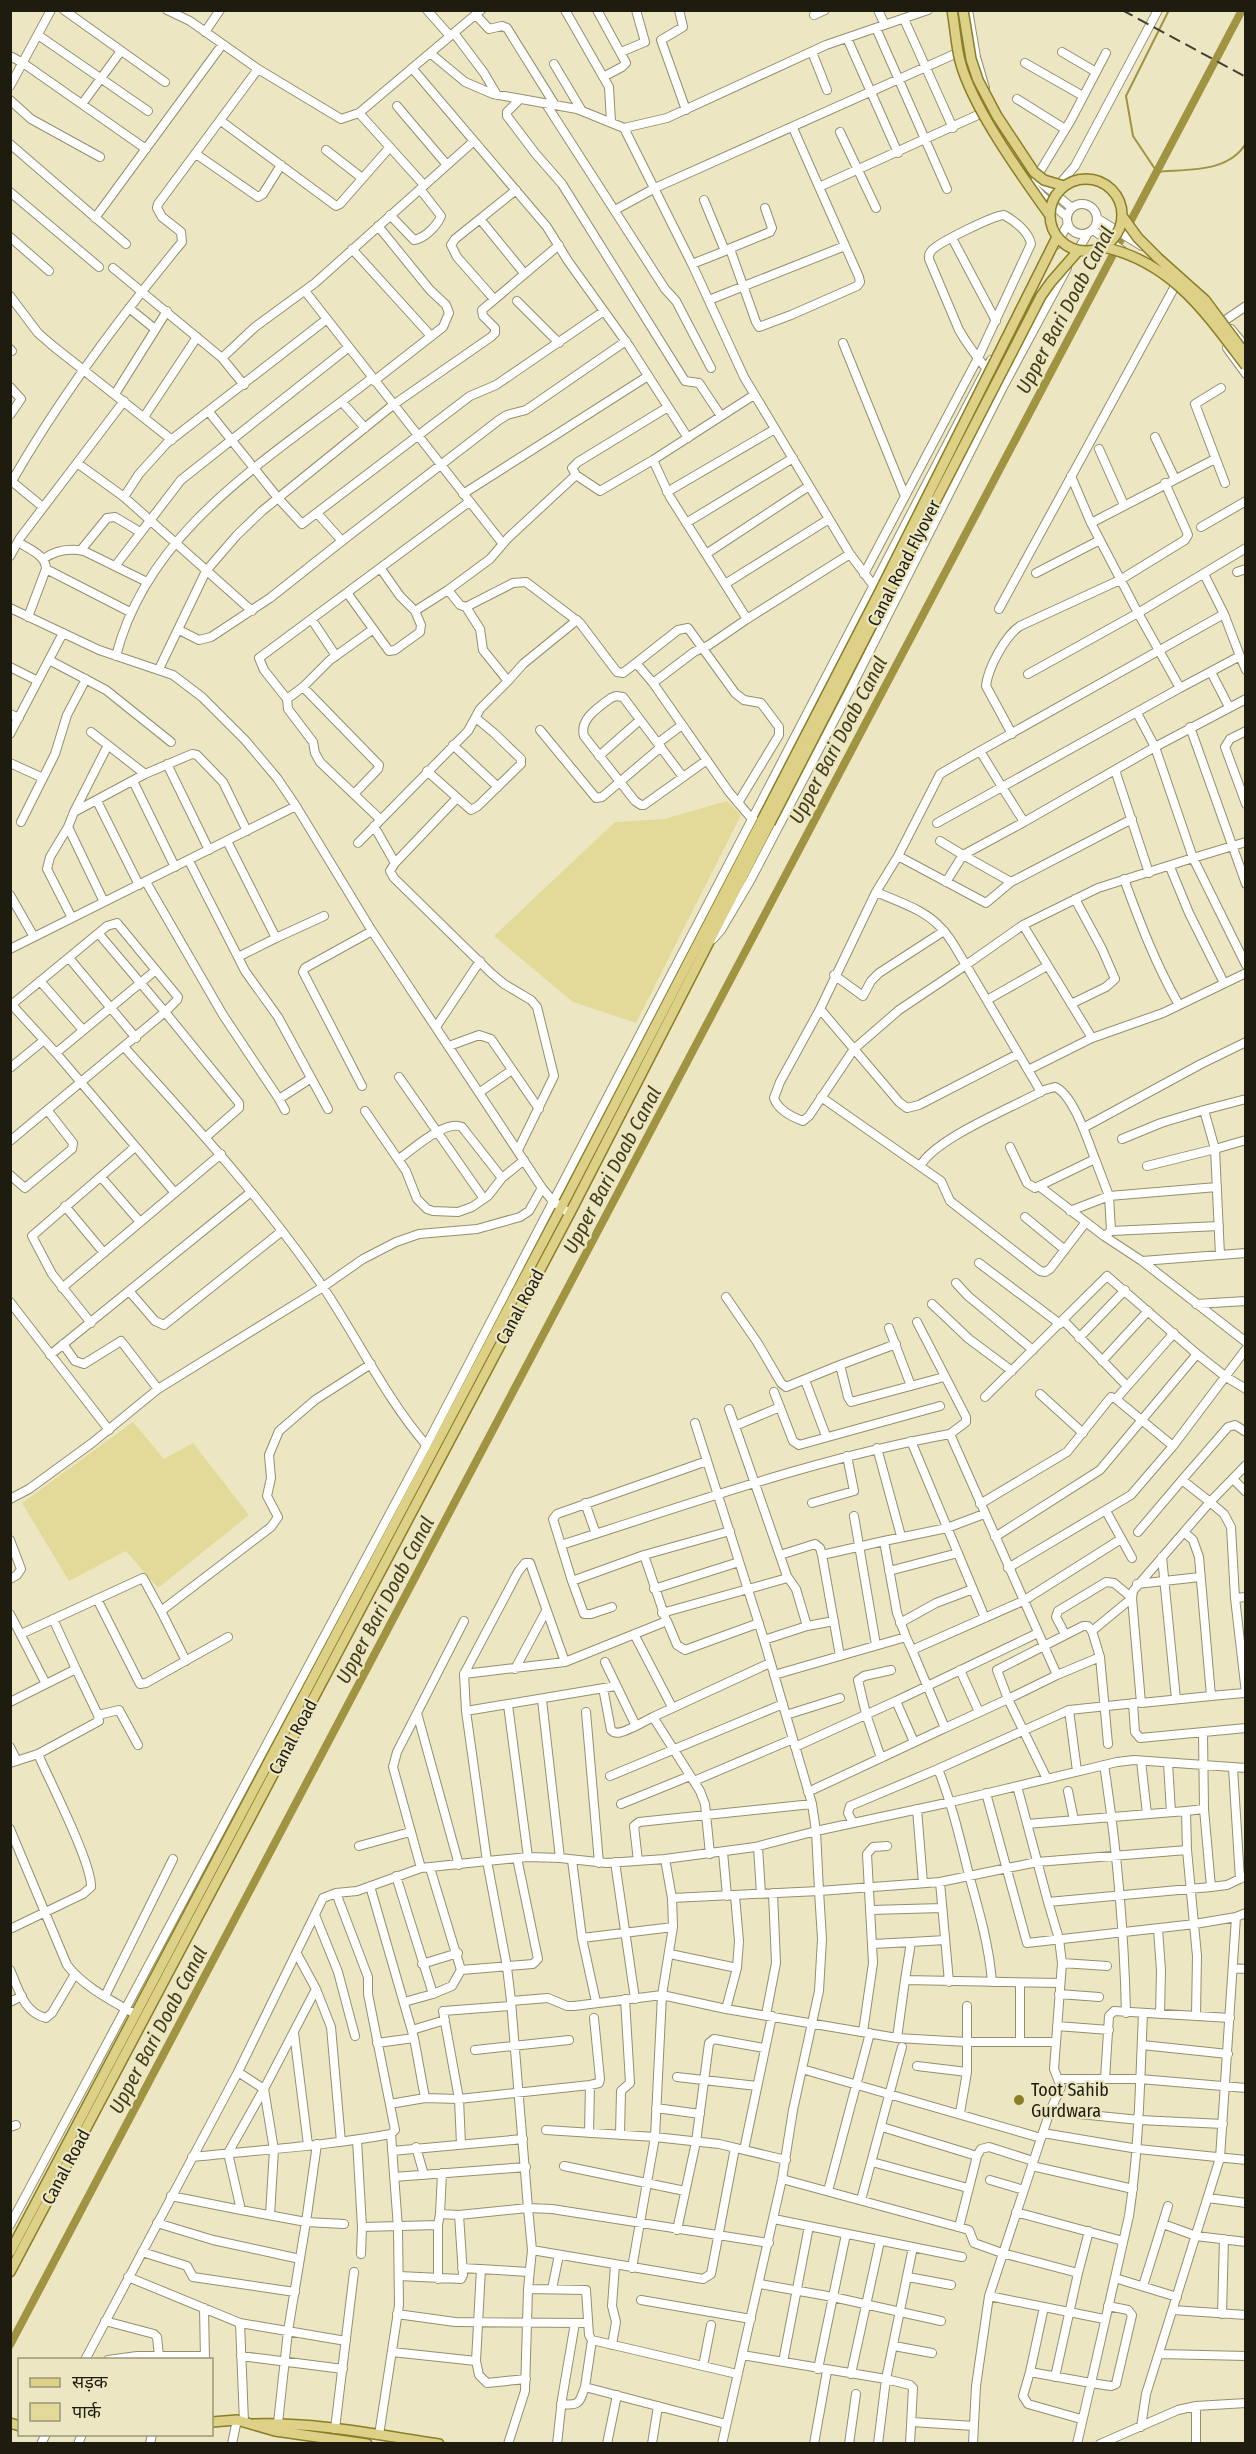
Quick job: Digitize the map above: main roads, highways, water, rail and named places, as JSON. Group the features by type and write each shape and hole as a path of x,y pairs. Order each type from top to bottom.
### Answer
{"main road":[{"path":"950,10 960,62 968,85 988,121 1049,214 1051,226 1057,237 1066,246 1091,251 1103,247 1117,234 1122,216 1121,204 1115,192 1100,181 1081,179 1064,186 1055,196 1049,214"},
{"path":"963,10 971,59 978,80 997,116 1034,172 1044,180 1064,186"},
{"path":"1122,216 1138,238 1205,300 1245,355"},
{"name":"Canal Road Flyover","path":"766,821 1057,237"},
{"path":"1103,247 1132,255 1176,283 1202,308 1245,366"},
{"name":"Canal Road Flyover","path":"704,942 1041,296 1078,250"},
{"name":"Canal Road","path":"10,2253 561,1208 704,942"},
{"name":"Canal Road","path":"10,2272 433,1451 570,1213 704,942"},
{"path":"213,2422 278,2423 439,2444"},
{"path":"245,2422 275,2431 367,2444"}],"waterway":[{"path":"1169,10 1126,96 1133,136 1157,172 1218,165 1239,153 1246,143"},
{"name":"Upper Bari Doab Canal","path":"10,2345 1242,10"}],"railway":[{"path":"1122,10 1246,77"}],"place":[{"name":"Toot Sahib Gurdwara","path":"1019,2100"}]}
